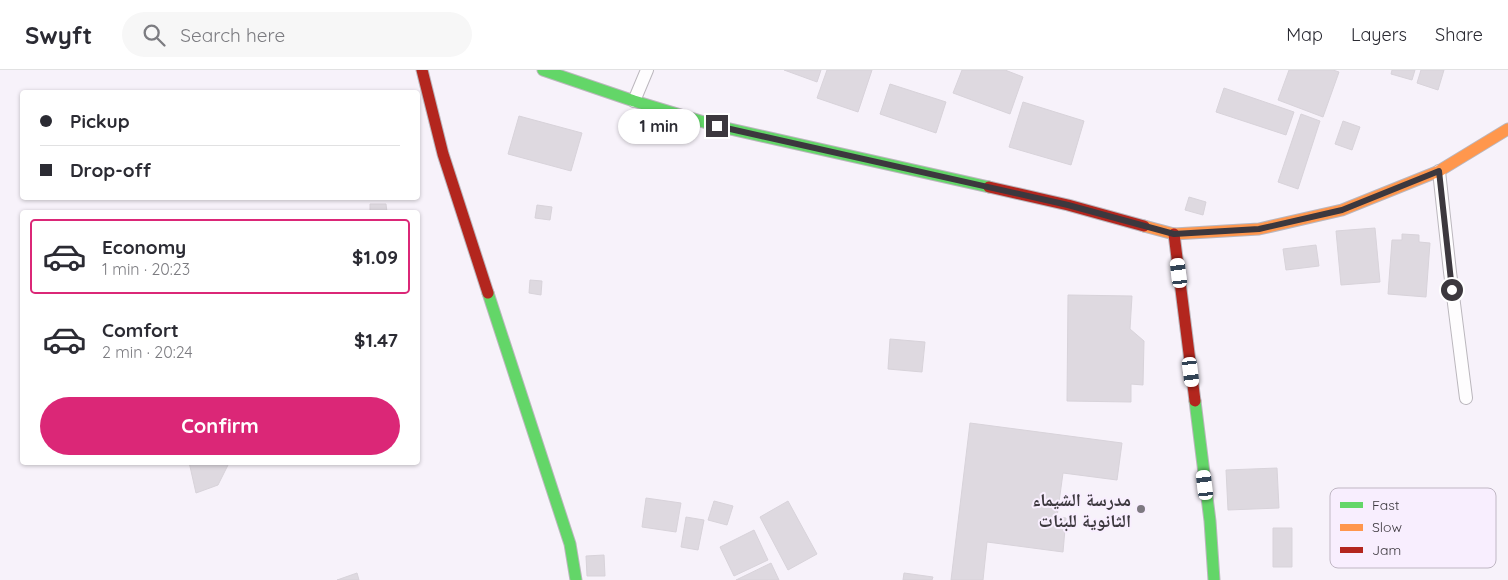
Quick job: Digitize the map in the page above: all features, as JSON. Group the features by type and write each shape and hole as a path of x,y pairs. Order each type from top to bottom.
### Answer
{"street":[{"path":"422,70 443,154 570,544 576,580"},
{"path":"543,70 634,101 717,126 1068,205 1174,234 1259,229 1342,210 1439,171 1508,129"},
{"path":"1174,234 1210,521 1214,580"}],"lane":[{"path":"634,101 647,70"},
{"path":"1439,171 1466,398"}],"building":[{"path":"784,70 821,70 817,82"},
{"path":"827,70 872,70 858,112 817,98"},
{"path":"962,70 1005,70 1023,77 1010,114 953,93"},
{"path":"1289,70 1333,70 1339,72 1323,117 1278,100"},
{"path":"1392,70 1415,70 1412,80 1391,74"},
{"path":"1421,70 1444,70 1438,90 1417,83"},
{"path":"890,84 946,102 936,133 880,114"},
{"path":"1224,88 1294,112 1286,135 1216,112"},
{"path":"1023,102 1084,121 1071,165 1009,147"},
{"path":"1301,114 1320,121 1298,189 1278,182"},
{"path":"519,116 582,133 571,171 508,154"},
{"path":"1343,121 1360,127 1352,150 1335,144"},
{"path":"1189,197 1206,202 1203,215 1185,210"},
{"path":"370,204 386,204 387,210 370,210"},
{"path":"537,205 552,207 550,220 535,218"},
{"path":"1375,228 1380,282 1341,285 1336,231"},
{"path":"1402,234 1419,235 1419,242 1430,243 1426,297 1388,294 1392,240 1402,240"},
{"path":"1316,245 1319,266 1286,270 1283,249"},
{"path":"530,280 542,281 541,295 529,293"},
{"path":"1068,295 1132,296 1130,329 1144,341 1143,385 1131,384 1131,402 1067,401"},
{"path":"890,339 925,342 922,372 888,369"},
{"path":"970,423 1122,443 1117,480 1063,473 1057,517 1066,518 1063,552 987,542 983,580 951,580"},
{"path":"190,465 228,465 218,485 196,493"},
{"path":"1277,468 1279,508 1228,510 1226,470"},
{"path":"646,498 681,503 676,532 642,527"},
{"path":"714,501 733,506 727,525 708,520"},
{"path":"788,501 817,554 788,570 760,517"},
{"path":"686,517 704,520 698,550 681,547"},
{"path":"1273,528 1292,528 1292,567 1273,567"},
{"path":"754,530 768,560 734,576 720,547"},
{"path":"604,555 605,576 587,576 586,556"},
{"path":"771,563 779,580 736,580"},
{"path":"357,573 359,580 337,580"},
{"path":"904,573 933,577 932,580 903,580"}],"traffic: fast":[{"path":"543,70 634,101 717,126 989,187"},
{"path":"488,293 570,544 576,580"},
{"path":"1195,401 1210,521 1214,580"}],"traffic: slow":[{"path":"1144,226 1174,234 1259,229 1342,210 1439,171 1508,129"}],"traffic: jam":[{"path":"422,70 443,154 488,293"},
{"path":"989,187 1068,205 1144,226"},
{"path":"1174,234 1195,401"}],"place":[{"name":"مدرسة الشيماء الثانوية للبنات","path":"1141,509"}],"route":[{"path":"717,126 1068,205 1174,234 1259,229 1342,210 1439,171 1452,290"}]}
